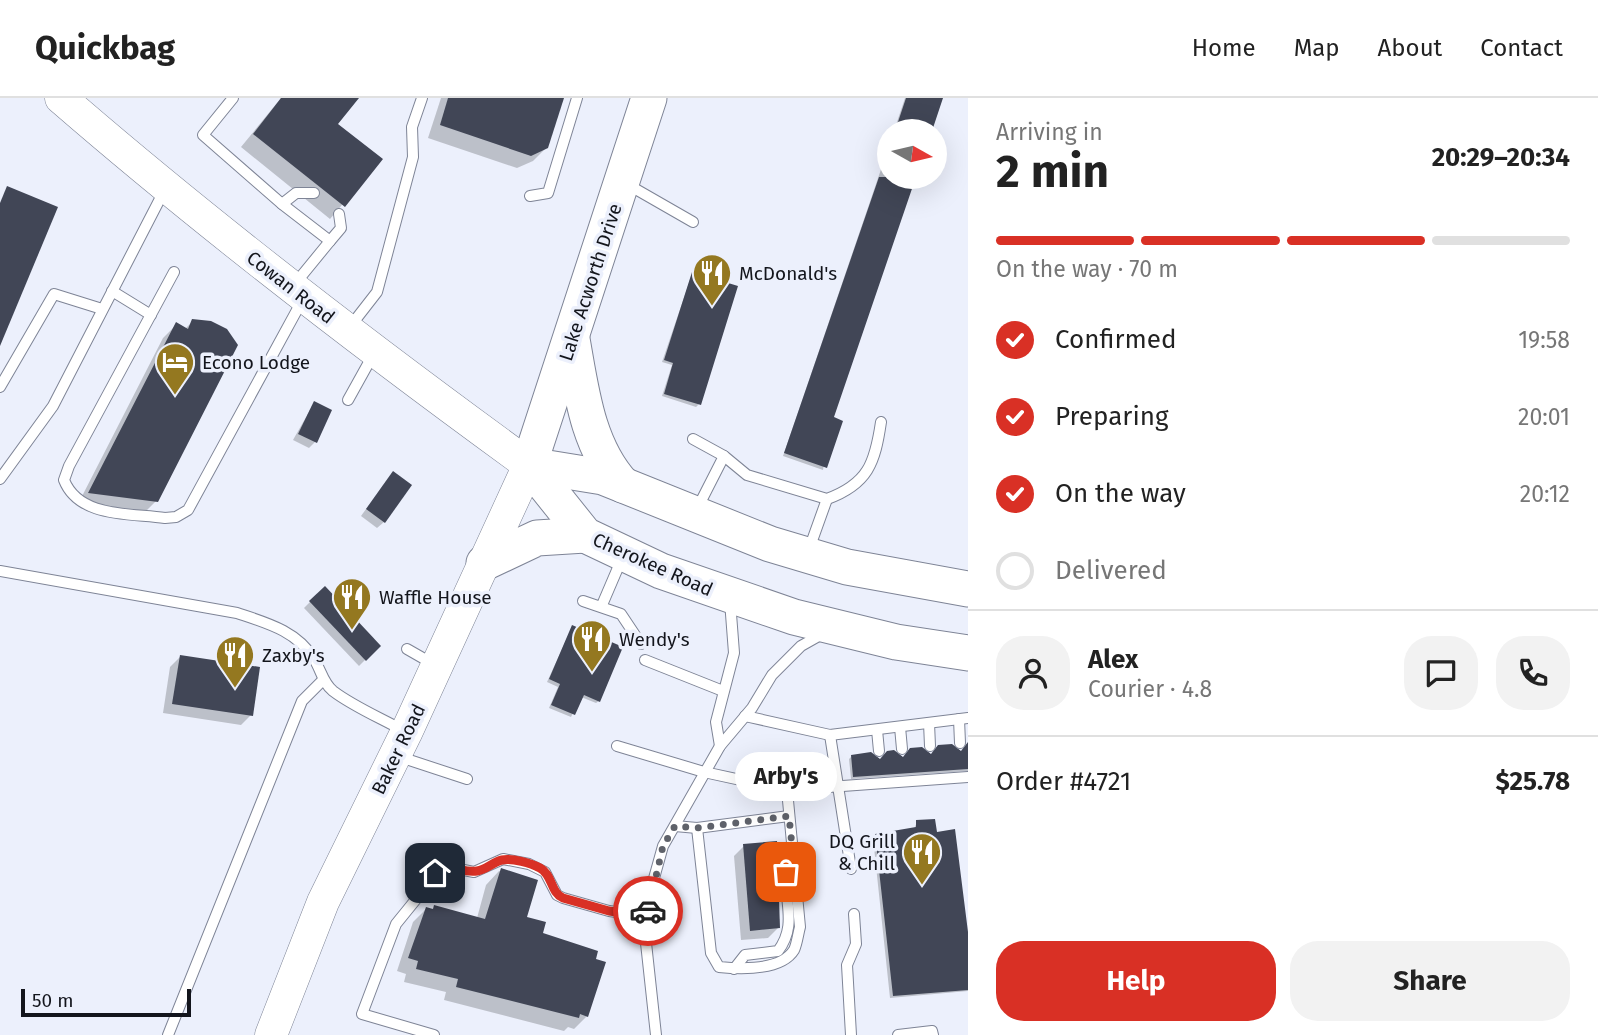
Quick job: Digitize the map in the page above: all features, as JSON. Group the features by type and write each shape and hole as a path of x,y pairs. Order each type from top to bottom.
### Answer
{"main road":[{"name":"Cowan Road","path":"61,98 165,188 375,353 528,465"},
{"name":"Lake Acworth Drive","path":"528,465 649,98"},
{"path":"571,337 587,416 603,457 623,485"},
{"path":"528,465 603,477 694,515 807,556 884,575 968,589"},
{"name":"Cherokee Road","path":"528,465 585,535 624,554 729,597 836,628 896,642 968,653"},
{"name":"Baker Road","path":"271,1035 323,902 401,744 528,465"},
{"path":"484,563 537,538 585,535"}],"lane":[{"path":"233,98 203,135 282,204 330,241"},
{"path":"347,330 377,292 413,157 412,127 422,98"},
{"path":"530,196 548,193 577,98"},
{"path":"623,182 693,222"},
{"path":"0,479 52,406 165,188"},
{"path":"282,204 296,193 314,193"},
{"path":"174,272 64,480 69,490 88,506 176,517 188,510 298,292 341,228 339,214"},
{"path":"112,291 151,316"},
{"path":"0,387 54,294 102,309"},
{"path":"348,400 375,353"},
{"path":"807,556 827,499 862,481 877,450 881,422"},
{"path":"693,439 724,456 747,475 827,499"},
{"path":"694,515 724,456"},
{"path":"602,605 624,554"},
{"path":"0,571 237,613 271,624 296,637 314,659 323,680 333,691 401,744 467,779"},
{"path":"720,746 716,722 734,653 729,597"},
{"path":"583,601 602,605 621,614 641,645"},
{"path":"656,1035 647,972 647,916 663,846 720,746 746,716 761,689 801,646 836,628"},
{"path":"407,649 437,666"},
{"path":"645,660 723,691"},
{"path":"169,1035 302,701 323,680"},
{"path":"746,716 830,735 963,718 960,743"},
{"path":"929,723 930,746"},
{"path":"900,727 902,749"},
{"path":"877,730 879,751"},
{"path":"830,735 851,869"},
{"path":"617,746 704,772 787,790 964,775"},
{"path":"697,828 711,953 719,967 734,969 782,962 794,950 800,928 787,790"},
{"path":"675,826 697,828 789,816"},
{"path":"434,1035 362,1014 396,924 443,866 474,872 503,859 512,860 540,868 549,876 557,895 563,898 609,911 647,916"},
{"path":"851,1035 847,965 856,944 854,914"},
{"path":"898,1035 932,1031 933,1035"}],"building":[{"path":"281,98 359,98 338,124 383,159 345,207 253,134"},
{"path":"448,98 564,98 548,148 531,156 440,125"},
{"path":"906,98 943,98 936,119 899,119"},
{"path":"877,183 877,189 912,189 834,417 843,421 827,468 784,453"},
{"path":"7,186 58,207 0,346 0,203"},
{"path":"692,272 738,286 701,405 664,394 673,363 664,360"},
{"name":"Econo Lodge","path":"192,319 211,321 227,329 238,345 158,502 88,493 176,322 188,329"},
{"path":"314,401 332,410 317,443 298,434"},
{"path":"393,471 412,485 385,523 366,509"},
{"path":"325,586 381,646 366,661 309,601"},
{"path":"572,625 623,647 600,702 584,695 575,715 551,705 560,684 549,679"},
{"path":"180,655 260,667 253,716 172,704"},
{"path":"968,742 968,769 853,777 851,755 871,752 880,759 887,751 894,750 903,757 910,748 922,747 931,754 938,745 952,744 961,751"},
{"path":"935,819 937,832 955,829 968,932 968,990 893,996 875,834 916,827 916,820"},
{"path":"777,841 780,928 750,931 743,844"},
{"path":"501,868 538,880 527,917 546,922 543,933 598,951 596,959 606,962 588,1017 580,1014 579,1018 456,987 458,979 416,969 418,961 408,958 426,907 433,909 434,905 485,919"}],"way so far":[{"path":"648,911 663,846 675,826 697,828 789,816 793,856 786,872"}],"place":[{"name":"McDonald's","path":"712,307"},
{"name":"Econo Lodge","path":"175,396"},
{"name":"Waffle House","path":"352,631"},
{"name":"Wendy's","path":"592,673"},
{"name":"Zaxby's","path":"235,689"},
{"name":"Arby's","path":"786,872"},
{"name":"DQ Grill & Chill","path":"922,886"}],"route":[{"path":"435,873 443,866 474,872 503,859 512,860 540,868 549,876 557,895 563,898 624,914 647,916 648,911"}]}
